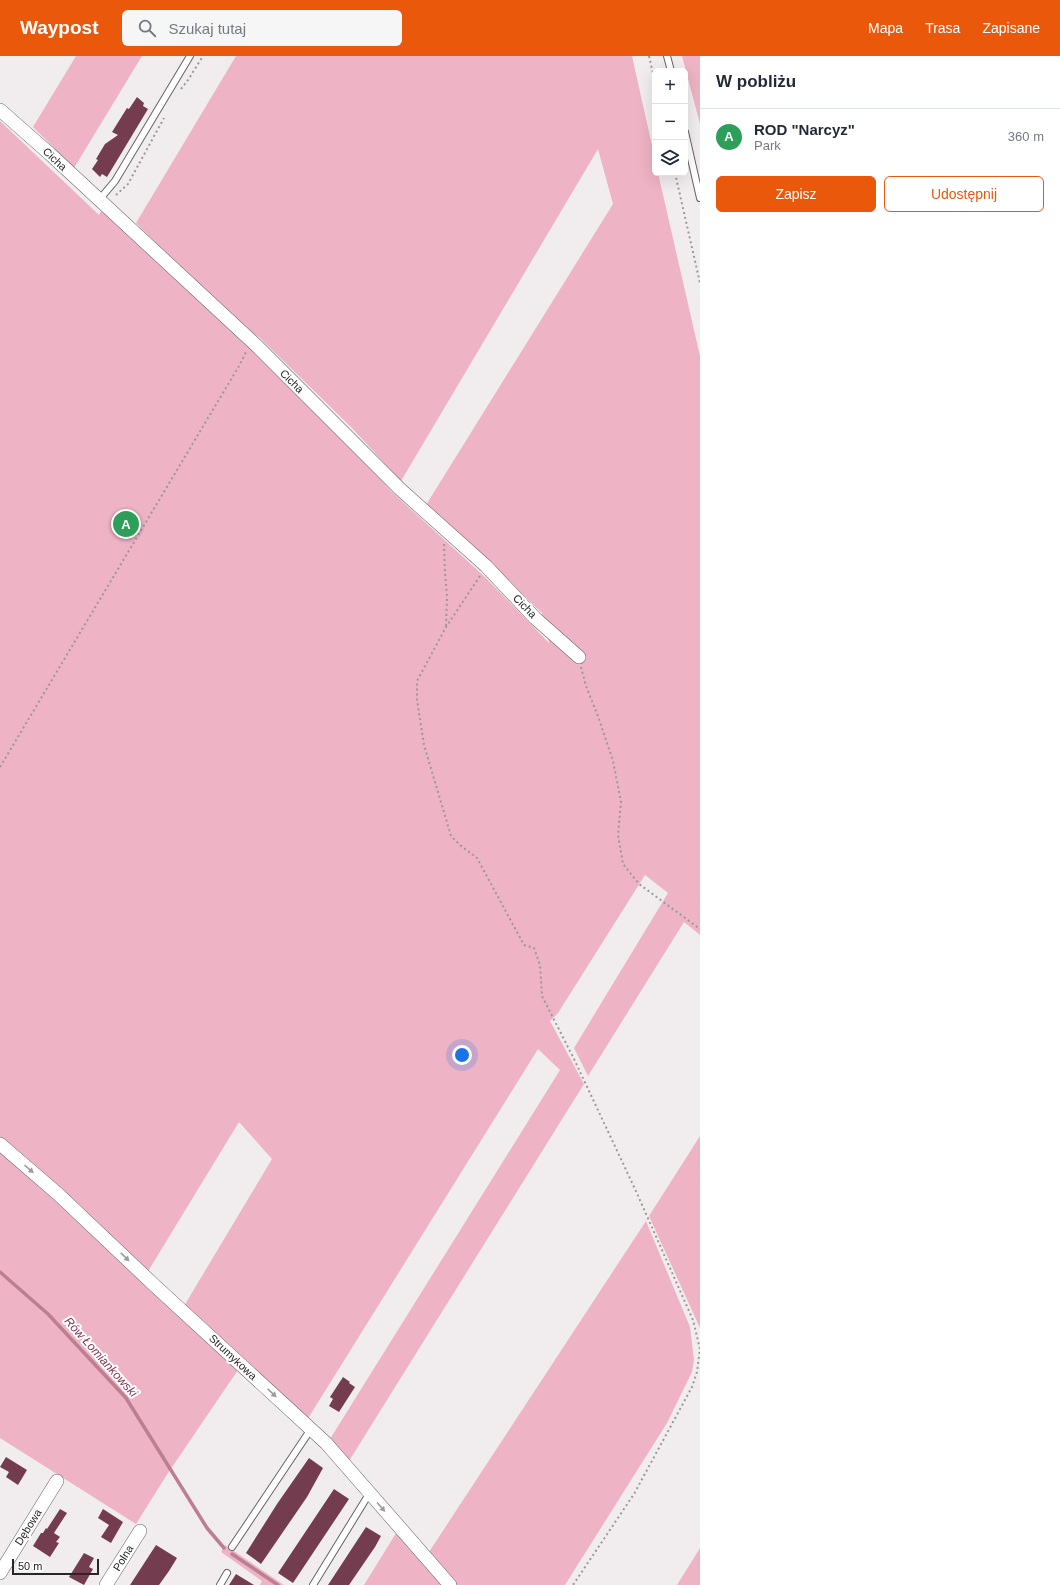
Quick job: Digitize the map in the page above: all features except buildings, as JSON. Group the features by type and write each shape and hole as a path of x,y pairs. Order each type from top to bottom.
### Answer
{"street":[{"name":"Cicha","path":"0,110 258,347 400,489 486,566 535,618 579,657"},
{"name":"Strumykowa","path":"0,1144 58,1194 153,1284 326,1443 450,1585"},
{"name":"Dębowa","path":"1,1567 57,1481"},
{"name":"Polna","path":"106,1585 140,1531"}],"lane":[{"path":"101,202 190,56"},
{"path":"668,56 670,68"},
{"path":"687,140 700,198"},
{"path":"232,1548 311,1429"},
{"path":"313,1585 369,1494"},
{"path":"220,1585 227,1573"}],"path":[{"path":"179,92 203,56"},
{"path":"649,56 652,69"},
{"path":"101,202 112,198 128,184 164,118"},
{"path":"676,176 700,283"},
{"path":"0,767 239,366 248,347"},
{"path":"446,627 447,598 444,550 447,531"},
{"path":"486,566 446,627 417,681 417,700 424,745 452,836 460,845 477,858 524,945 534,948 540,966 542,996 574,1059 642,1203 693,1320 700,1350 697,1372 692,1387 634,1494 573,1585"},
{"path":"579,657 586,686 599,719 612,761 621,802 618,835 623,864 638,884 700,929"}],"shaded area":[{"path":"76,56 142,56 74,168 33,127"},
{"path":"236,56 632,56 652,146 652,176 659,176 700,356 700,935 684,922 588,1076 574,1048 668,893 645,875 558,1013 550,1021 584,1084 349,1461 330,1439 560,1070 538,1049 307,1420 184,1306 272,1159 239,1122 147,1273 57,1188 0,1137 0,121 99,215 102,209 129,232 222,323 329,423 392,492 485,577 549,643 542,613 426,505 613,204 598,149 401,481 351,427 260,338 227,314 136,223"},
{"path":"682,56 700,56 700,124 688,79 688,68 685,68"},
{"path":"700,1136 700,1328 649,1216"},
{"path":"0,1147 238,1370 168,1473 136,1524 0,1438"},
{"path":"646,1221 690,1327 694,1360 692,1372 667,1423 565,1585 457,1585 429,1552"},
{"path":"398,1530 443,1585 364,1585"},
{"path":"225,1545 284,1585 260,1585 262,1581 221,1552"},
{"path":"700,1548 700,1585 677,1585"}],"waterway":[{"name":"Rów Łomiankowski","path":"0,1272 48,1314 126,1398 207,1528 224,1548"},
{"name":"Rów Łomiankowski","path":"232,1554 278,1585"}],"place":[{"name":"ROD \"Narcyz\"","path":"126,524"}]}
